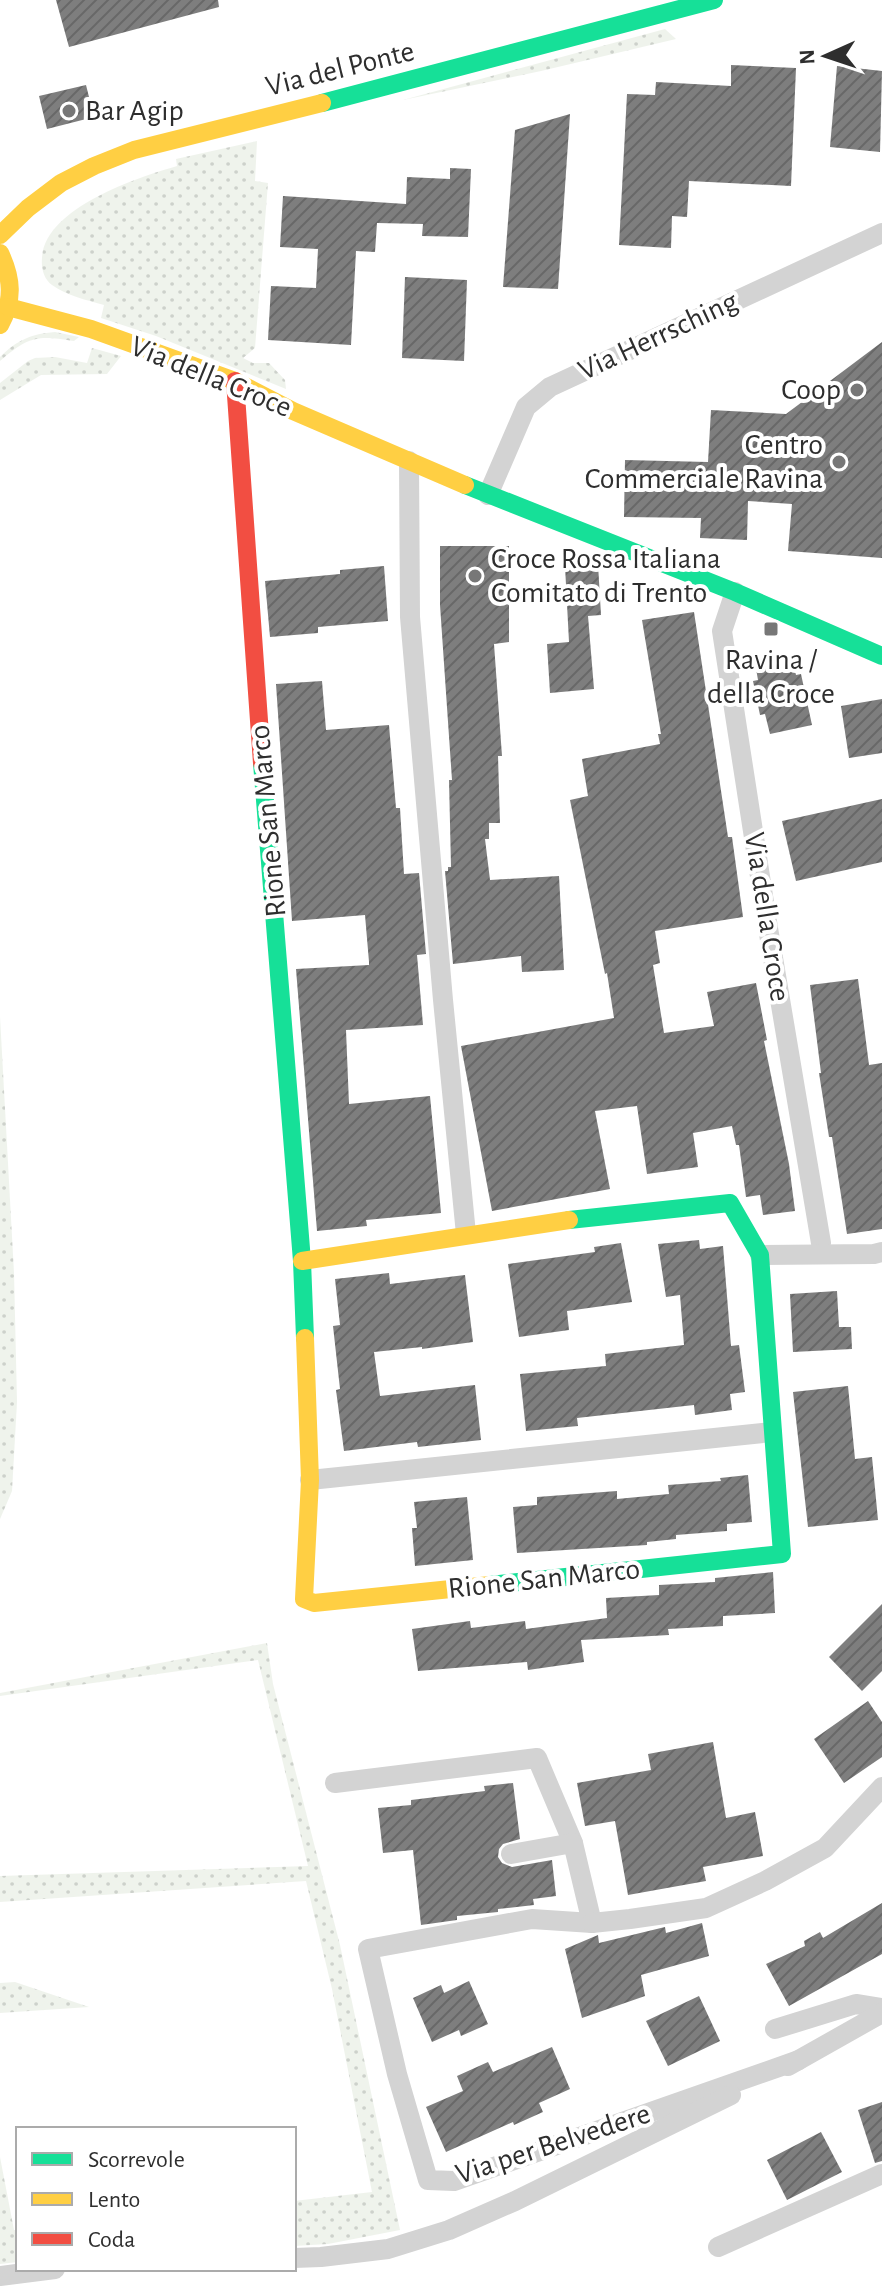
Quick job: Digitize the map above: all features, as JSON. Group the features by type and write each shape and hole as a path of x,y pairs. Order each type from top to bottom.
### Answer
{"street":[{"name":"Via del Ponte","path":"0,235 61,183 134,150 714,0"},
{"name":"Via Herrsching","path":"488,495 526,407 550,387 882,233"},
{"path":"0,253 11,283 8,307 0,325"},
{"name":"Via della Croce","path":"8,307 91,329 235,381 293,411 488,495 735,592 882,656"},
{"name":"Rione San Marco","path":"235,381 302,1261 310,1480 304,1599 314,1603 782,1554 760,1255 730,1203 466,1234 302,1261"},
{"path":"409,461 410,617 466,1234"},
{"name":"Via della Croce","path":"735,592 722,631 821,1243"},
{"path":"760,1255 878,1253"},
{"path":"310,1480 772,1432"},
{"path":"335,1783 537,1758 573,1843 592,1923"},
{"name":"Via per Belvedere","path":"799,2060 454,2181 428,2180 397,2074 368,1949 532,1919 592,1923 706,1908 765,1881 825,1848 882,1787"},
{"path":"511,1854 573,1843"},
{"path":"775,2029 856,2004 882,2011"},
{"name":"Via per Belvedere","path":"296,2258 388,2249 449,2230 682,2120 799,2060 882,2011"},
{"path":"718,2247 882,2174"},
{"path":"0,2276 39,2271"}],"shaded area":[{"path":"665,29 676,39 403,100"},
{"path":"257,141 255,181 268,183 255,348 243,358 253,363 269,363 285,380 286,389 156,336 101,318 104,305 64,292 47,280 42,258 47,240 75,210 117,187 177,166 176,159"},
{"path":"55,332 79,337 74,341 34,339 0,361 0,357 19,342"},
{"path":"92,348 121,356 107,374 41,375 0,400 0,383 28,361 55,357 87,363"},
{"path":"0,1017 14,1273 17,1402 12,1491 0,1519"},
{"path":"267,1643 273,1684 340,1945 400,2230 328,2244 296,2246 296,2201 372,2192 332,1989 306,1881 0,1902 0,1876 308,1866 258,1660 0,1696 0,1693"},
{"path":"15,1982 89,2007 0,2013 0,1983"},
{"path":"0,2157 16,2230 16,2262 0,2264"}],"building":[{"path":"56,0 218,0 219,7 69,47"},
{"path":"731,65 796,68 791,186 689,181 687,217 672,216 671,248 619,245 627,94 655,95 656,82 731,86"},
{"path":"837,66 882,71 880,152 830,147"},
{"path":"86,85 94,117 47,129 39,96"},
{"path":"570,114 558,289 503,287 515,130"},
{"path":"450,168 471,169 468,237 422,236 423,224 377,223 375,252 356,251 351,345 268,340 271,286 316,288 318,249 280,247 283,196 406,204 407,177 450,179"},
{"path":"405,277 467,280 464,361 402,358"},
{"path":"882,342 882,558 788,551 792,504 748,501 747,540 700,538 701,518 624,517 625,460 708,462 711,410 786,414"},
{"path":"440,546 509,546 509,642 494,644 502,756 498,756 500,823 489,823 489,839 485,839 490,880 559,876 564,970 522,972 521,956 453,964 445,871 451,867 449,780 452,780 440,605"},
{"path":"598,564 601,615 588,616 594,689 550,693 547,644 569,642 565,566"},
{"path":"384,566 388,621 318,627 318,633 270,637 265,581 340,574 340,570"},
{"path":"694,612 743,917 655,931 660,963 653,965 664,1033 714,1026 707,992 756,983 795,1211 763,1215 760,1195 746,1197 739,1145 736,1145 732,1126 693,1133 698,1167 647,1174 637,1106 595,1111 610,1189 492,1211 461,1046 614,1018 570,800 588,796 582,759 660,744 658,734 661,734 642,620"},
{"path":"791,655 796,675 801,674 812,725 770,734 765,714 760,715 753,681 758,680 755,663"},
{"path":"322,681 326,730 389,725 396,808 400,808 404,874 419,873 426,954 417,955 423,1025 346,1030 349,1104 430,1096 441,1213 366,1220 367,1226 317,1231 296,969 369,965 365,915 292,921 276,684"},
{"path":"882,699 882,753 849,758 841,706"},
{"path":"882,799 882,862 796,881 782,821"},
{"path":"858,979 869,1065 882,1063 882,1229 847,1234 819,1073 810,985"},
{"path":"699,1240 700,1249 723,1246 731,1346 739,1345 745,1392 730,1394 732,1410 695,1415 694,1405 577,1418 578,1426 526,1431 520,1374 606,1366 605,1354 684,1345 680,1295 666,1297 658,1244"},
{"path":"621,1243 632,1302 567,1311 569,1330 519,1337 508,1264 595,1252 594,1247"},
{"path":"389,1273 390,1284 465,1275 473,1342 374,1352 380,1396 475,1385 481,1440 418,1447 417,1442 344,1451 336,1390 340,1389 333,1326 340,1325 335,1279"},
{"path":"837,1291 839,1327 851,1327 852,1349 793,1352 790,1294"},
{"path":"848,1386 855,1459 872,1457 878,1520 808,1527 793,1392"},
{"path":"748,1475 752,1522 727,1524 727,1531 676,1535 676,1539 647,1542 647,1545 517,1553 513,1507 537,1505 537,1497 617,1491 617,1499 669,1494 668,1485 721,1481 720,1478"},
{"path":"467,1497 473,1560 415,1566 412,1528 417,1528 414,1502"},
{"path":"773,1572 775,1613 723,1616 723,1626 668,1629 669,1635 581,1640 584,1662 528,1670 527,1662 418,1671 412,1629 470,1621 471,1628 525,1621 526,1629 607,1618 606,1598 659,1595 659,1585 715,1582 715,1578"},
{"path":"882,1604 882,1671 862,1691 829,1657"},
{"path":"868,1701 882,1722 882,1757 844,1783 814,1739"},
{"path":"713,1742 726,1818 755,1812 763,1856 703,1867 706,1881 628,1895 615,1821 585,1826 577,1783 651,1770 648,1754"},
{"path":"513,1783 520,1839 503,1844 498,1857 502,1863 512,1867 552,1860 556,1896 533,1899 534,1905 457,1916 457,1920 421,1925 413,1850 383,1853 378,1808 411,1805 411,1800 485,1791 484,1786"},
{"path":"882,1903 882,1954 789,2006 766,1964 805,1946 804,1941 820,1932 823,1938"},
{"path":"702,1923 709,1956 641,1975 645,1996 582,2018 565,1949 598,1935 599,1943 665,1927 666,1933"},
{"path":"469,1981 488,2024 461,2036 459,2030 432,2042 413,1998 441,1985 444,1993"},
{"path":"699,1996 720,2041 668,2066 646,2021"},
{"path":"552,2047 570,2089 539,2103 543,2112 446,2152 426,2107 463,2091 457,2076 488,2062 493,2072"},
{"path":"882,2102 882,2161 875,2163 858,2110"},
{"path":"821,2132 842,2172 787,2200 767,2160"}],"traffic: fast":[{"path":"322,103 714,0"},
{"path":"465,485 735,592 882,656"},
{"path":"262,763 302,1261 305,1338"},
{"path":"490,1585 782,1554 760,1255 730,1203 569,1220"}],"traffic: slow":[{"path":"0,235 61,183 94,166 134,150 322,103"},
{"path":"0,253 10,289 8,307 0,325"},
{"path":"8,307 91,329 235,381 293,411 465,485"},
{"path":"302,1261 569,1220"},
{"path":"305,1338 310,1480 304,1599 314,1603 490,1585"}],"traffic: jam":[{"path":"235,381 262,763"}],"place":[{"name":"Bar Agip","path":"69,111"},
{"name":"Coop","path":"857,390"},
{"name":"Centro Commerciale Ravina","path":"839,462"},
{"name":"Croce Rossa Italiana Comitato di Trento","path":"475,576"},
{"name":"Ravina / della Croce","path":"771,629"}]}
